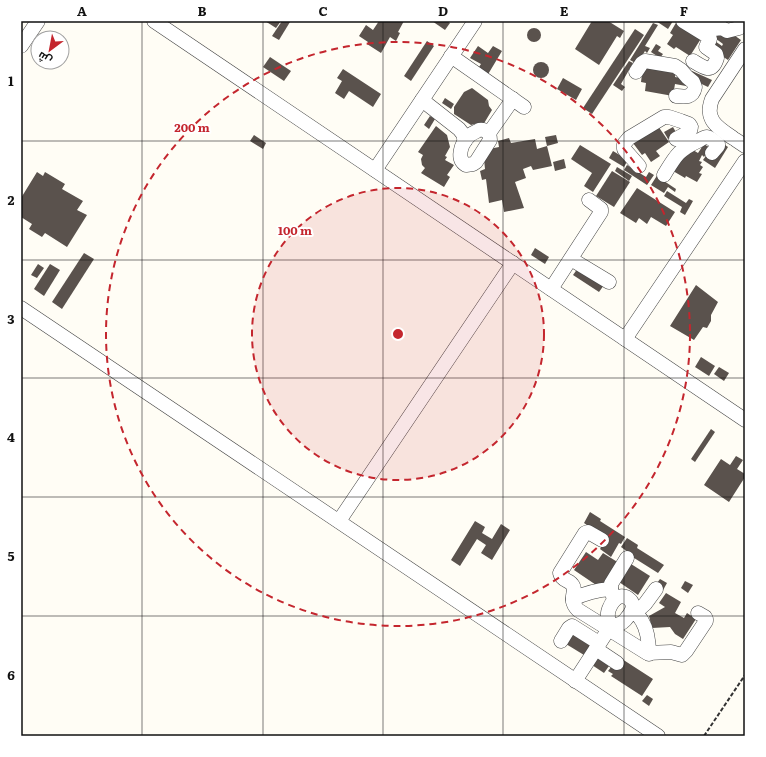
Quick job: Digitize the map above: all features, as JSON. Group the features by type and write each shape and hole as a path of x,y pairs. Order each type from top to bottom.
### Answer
{"street":[{"path":"21,46 38,21"},
{"path":"154,21 745,420"},
{"path":"375,170 475,21"},
{"path":"683,21 709,37 710,39 706,46 717,56 717,60 714,64 707,68 693,61"},
{"path":"700,21 716,30 721,28 729,31 742,26"},
{"path":"715,141 716,126 710,116 710,104 745,49"},
{"path":"452,56 524,107"},
{"path":"636,72 645,61 672,65 678,68 693,82 695,89 694,92 688,96 676,96"},
{"path":"714,64 729,73"},
{"path":"695,89 715,94"},
{"path":"489,133 479,130 470,135 465,141 460,154 461,160 466,165 476,162 490,140 489,133 513,99"},
{"path":"422,100 459,128 465,141"},
{"path":"639,166 624,149 624,144 629,138 664,117 689,124 710,116"},
{"path":"676,139 690,131 691,127 689,124"},
{"path":"664,175 676,156 685,148 707,137 715,141 738,141"},
{"path":"625,339 745,161"},
{"path":"551,289 601,212 600,209 589,200"},
{"path":"571,259 609,282"},
{"path":"339,522 513,263"},
{"path":"21,308 658,736"},
{"path":"602,540 588,532 585,533 561,570 560,576 574,587 573,599 575,607 578,610 610,627 644,652 649,654 671,652 682,655 706,621 705,617 698,612"},
{"path":"610,627 608,613 612,595 611,584 627,558"},
{"path":"575,681 610,627 623,622 635,610 645,604 656,589"},
{"path":"573,599 600,590 618,598 622,596 627,597 631,600 635,610 643,621 647,632 649,654"},
{"path":"561,641 569,628 572,626 617,663"}],"path":[{"path":"704,736 745,675"}],"building":[{"path":"265,21 281,21 276,28"},
{"path":"282,21 290,22 279,40 272,36"},
{"path":"379,21 404,21 398,32 400,33 396,41 390,37 381,53 367,44 368,42 359,36 366,25 373,30"},
{"path":"432,21 447,21 450,23 445,30"},
{"path":"592,21 608,21 624,31 620,38 617,36 599,65 575,49"},
{"path":"656,21 673,21 668,29"},
{"path":"677,21 702,37 690,56 676,47 674,49 667,44 673,35 670,33"},
{"path":"653,23 658,25 645,46 650,48 647,53 645,51 637,64 630,60"},
{"path":"531,28 537,28 541,32 541,38 537,42 531,42 527,38 527,32"},
{"path":"635,29 644,35 592,114 583,108"},
{"path":"720,31 731,33 741,40 728,60 707,46 712,39 722,46 723,44 715,38"},
{"path":"427,41 434,46 411,81 404,76"},
{"path":"656,44 661,47 658,51 663,54 660,58 651,52"},
{"path":"478,46 488,53 493,46 502,51 487,76 477,70 481,64 470,58"},
{"path":"270,57 291,71 284,81 263,67"},
{"path":"629,61 633,63 621,84 625,87 622,91 613,85"},
{"path":"538,62 544,62 549,67 547,76 544,78 538,78 533,73 533,67"},
{"path":"643,66 676,71 675,77 687,79 686,86 675,84 673,96 645,91 646,83 641,82"},
{"path":"343,69 381,94 373,107 349,91 344,99 335,93 342,81 337,78"},
{"path":"692,71 712,80 708,87 689,78"},
{"path":"563,78 582,89 576,100 557,89"},
{"path":"472,88 488,100 489,106 492,110 483,125 478,123 471,125 454,114 454,107 464,92"},
{"path":"445,98 454,104 451,109 442,103"},
{"path":"430,116 435,119 429,129 424,125"},
{"path":"436,126 447,135 450,147 445,156 447,157 445,160 454,165 447,175 450,177 444,187 421,173 425,168 422,165 421,159 423,155 418,152"},
{"path":"658,126 669,142 656,151 660,156 651,162 645,153 642,155 633,143"},
{"path":"673,127 677,134 668,139 664,132"},
{"path":"254,135 266,143 263,149 250,141"},
{"path":"556,135 558,143 547,146 545,137"},
{"path":"509,138 511,143 535,139 537,149 547,146 552,166 533,170 531,166 523,169 526,178 515,182 524,208 504,212 502,200 489,203 486,179 482,180 480,171 485,169 484,159 489,149 499,147 498,141"},
{"path":"722,143 728,147 715,168 703,160 708,153"},
{"path":"704,144 710,148 704,157 702,155 699,161 702,162 700,165 703,167 699,173 702,174 697,182 686,176 685,178 673,171 688,147 698,153"},
{"path":"580,145 611,164 593,192 584,186 592,173 571,159"},
{"path":"613,151 628,160 624,167 609,158"},
{"path":"564,159 566,168 555,171 553,162"},
{"path":"627,165 646,177 649,172 654,175 647,185 624,170"},
{"path":"617,167 632,176 629,181 615,171"},
{"path":"612,171 630,182 614,207 596,196"},
{"path":"37,172 43,176 45,172 65,184 62,189 83,201 77,210 87,215 67,247 45,233 42,237 29,229 32,224 21,217 21,198"},
{"path":"658,174 664,181 676,189 675,192 668,187 664,193 651,185"},
{"path":"637,188 675,212 666,226 651,217 647,224 639,218 636,223 620,213"},
{"path":"667,191 686,203 689,199 693,201 685,215 680,212 682,207 664,196"},
{"path":"535,248 549,257 545,264 531,255"},
{"path":"84,253 94,259 62,309 52,302"},
{"path":"38,264 44,268 37,278 31,275"},
{"path":"50,264 60,270 44,296 34,289"},
{"path":"578,268 604,285 599,292 573,275"},
{"path":"696,285 718,302 711,315 711,321 707,328 703,327 694,340 670,326"},
{"path":"701,357 715,366 709,376 695,367"},
{"path":"719,367 729,373 724,381 714,374"},
{"path":"711,429 715,432 695,462 691,459"},
{"path":"736,456 743,460 737,469 745,474 745,477 729,502 704,485 721,459 730,465"},
{"path":"590,512 601,519 600,521 625,537 621,544 619,543 611,557 600,549 608,536 595,528 594,530 584,523"},
{"path":"475,521 485,527 482,533 492,539 501,524 510,530 492,560 481,553 486,545 477,539 460,566 451,560"},
{"path":"627,538 638,545 637,548 664,565 658,573 631,556 632,555 621,547"},
{"path":"586,552 598,560 603,553 619,563 602,589 574,570"},
{"path":"631,564 650,576 638,595 619,582"},
{"path":"660,579 667,583 662,592 654,587"},
{"path":"685,581 693,585 688,593 681,588"},
{"path":"666,593 681,602 675,613 684,618 687,613 696,619 683,639 675,634 670,627 652,628 649,616 665,607 659,603"},
{"path":"574,631 592,643 584,655 566,644"},
{"path":"597,658 609,666 604,673 592,665"},
{"path":"622,659 653,679 642,696 611,676 613,674 608,671"},
{"path":"647,695 653,699 649,706 642,701"}]}
